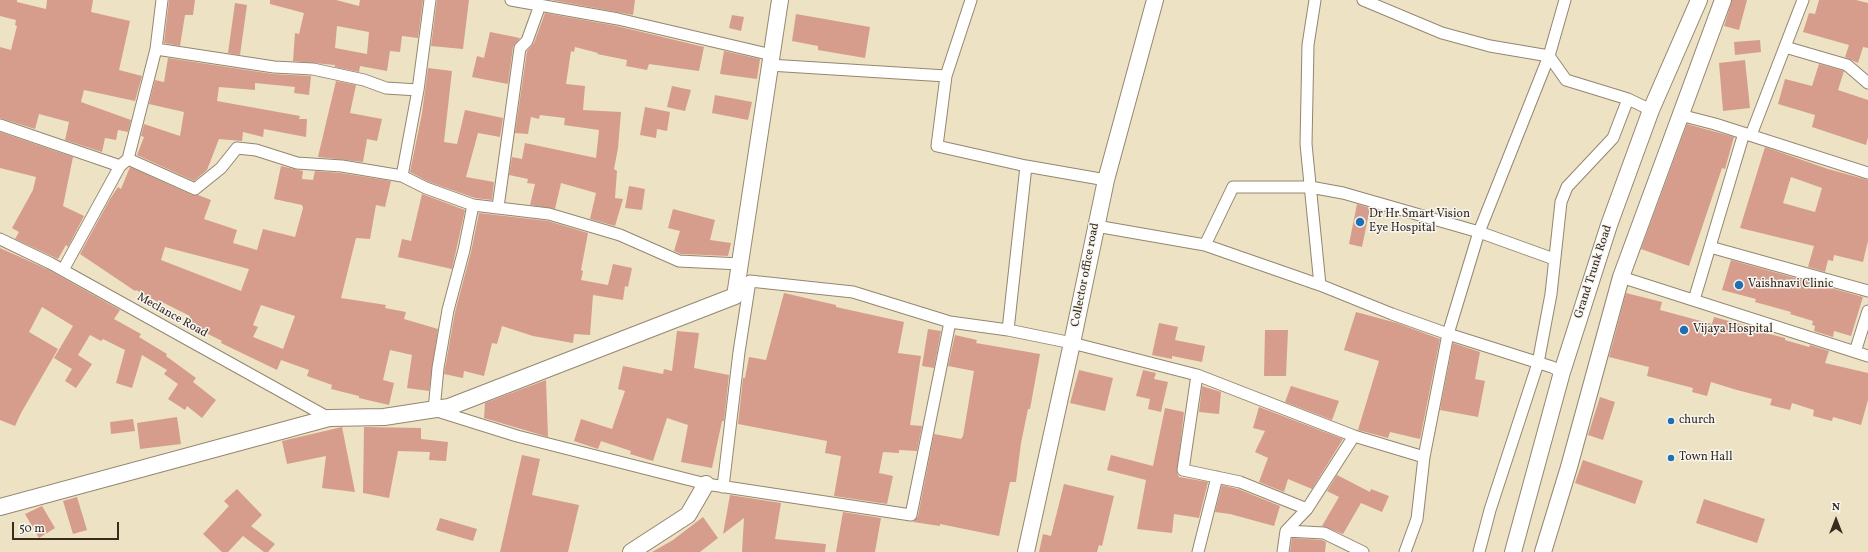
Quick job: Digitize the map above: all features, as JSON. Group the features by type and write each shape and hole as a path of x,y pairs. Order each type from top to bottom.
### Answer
{"street":[{"path":"63,270 124,163 156,49 162,0"},
{"path":"402,176 418,90 430,0"},
{"path":"511,0 618,19 771,60 946,76"},
{"path":"735,296 780,0"},
{"path":"971,0 946,76 937,146 1026,166 1106,180"},
{"name":"Collector office road","path":"1026,552 1106,180 1155,0"},
{"path":"1315,0 1308,46 1306,144 1320,285"},
{"path":"1362,0 1442,33 1490,46 1549,56 1566,80 1628,99 1651,110"},
{"path":"1405,552 1417,519 1424,457 1448,334 1479,232 1549,56 1565,0"},
{"name":"Grand Trunk Road","path":"1513,552 1562,372 1609,226 1651,110 1699,0"},
{"path":"1543,552 1569,467 1621,277 1723,0"},
{"path":"1694,300 1710,246 1748,134 1803,0"},
{"path":"498,207 520,48 527,41 540,5"},
{"path":"1785,47 1847,65 1868,84"},
{"path":"156,49 274,67 313,69 364,80 386,88 418,90"},
{"path":"1479,552 1490,510 1538,363 1551,294 1561,202 1568,187 1613,138 1628,99"},
{"path":"1680,115 1748,134 1868,173"},
{"path":"0,125 124,163 195,189 221,168 237,148 256,150 298,163 342,166 402,176 426,188 473,205 550,214 620,235 679,260 740,264"},
{"path":"1008,330 1026,166"},
{"path":"1205,245 1232,187 1310,187 1343,193 1479,232 1554,259"},
{"path":"434,410 439,362 448,310 464,250 473,205"},
{"path":"1096,226 1205,245 1320,285 1392,314 1448,334 1562,372"},
{"name":"Meclance Road","path":"0,239 63,270 329,418"},
{"path":"1710,246 1868,291"},
{"path":"1621,277 1868,356"},
{"path":"750,281 853,292 950,322 1008,330 1072,343 1197,375 1354,436 1424,457"},
{"path":"0,507 329,418 384,417 449,407 735,296 750,281"},
{"path":"723,487 739,352 750,281"},
{"path":"1855,352 1868,311"},
{"path":"434,410 517,436 706,484 911,515 950,322"},
{"path":"1197,375 1183,470 1240,482 1307,509"},
{"path":"1283,552 1286,531 1307,509 1354,436"},
{"path":"1198,552 1217,477"},
{"path":"631,552 688,515 706,484"},
{"path":"1286,531 1324,533 1363,552"}],"building":[{"path":"0,0 17,0 17,2 46,9 47,0 93,0 91,12 130,21 119,70 142,76 135,101 84,90 81,102 131,120 128,132 118,130 116,140 105,138 102,152 65,140 69,122 39,114 35,129 0,118 0,47 11,50 17,26 15,25 16,20 0,16"},
{"path":"169,0 195,0 193,15 185,15 180,46 164,43"},
{"path":"270,0 336,0 359,6 360,0 423,0 418,38 402,36 400,52 390,51 387,71 360,66 359,72 335,67 335,65 293,61 295,33 299,34 304,13 270,4","holes":["337,26 369,32 367,54 335,48"]},
{"path":"437,0 469,0 463,49 431,46"},
{"path":"551,0 635,0 633,15"},
{"path":"1732,0 1747,0 1739,30 1724,26"},
{"path":"1819,0 1856,0 1868,3 1868,48 1863,47 1858,63 1845,57 1849,45 1803,32 1809,13 1815,14"},
{"path":"235,3 247,5 240,55 228,53"},
{"path":"545,13 617,26 704,47 699,71 649,64 647,70 626,66 627,60 597,54 598,53 575,47 574,52 571,51 566,84 585,86 583,110 621,112 618,148 614,169 617,171 615,198 623,199 615,226 590,219 596,193 561,183 555,209 530,205 535,184 527,183 528,179 509,175 512,157 522,159 525,143 596,158 599,130 564,125 565,118 540,115 539,119 531,117 528,134 515,133 527,51 534,43"},
{"path":"796,14 870,27 865,58 818,50 818,46 792,41"},
{"path":"732,15 744,17 741,31 729,28"},
{"path":"490,32 520,38 513,47 508,84 472,77 477,56 484,58"},
{"path":"1760,40 1761,52 1735,55 1734,42"},
{"path":"724,51 760,59 757,79 720,74"},
{"path":"168,58 273,74 311,76 309,95 294,93 295,87 255,83 255,90 219,87 217,101 300,116 299,119 307,119 306,137 264,129 263,137 243,132 242,141 219,139 207,170 194,181 137,155 144,137 141,136 144,124 180,136 184,112 149,104 155,80 164,82"},
{"path":"1745,60 1750,108 1723,111 1719,63"},
{"path":"1819,64 1844,71 1838,90 1868,100 1868,137 1866,145 1812,127 1815,115 1778,104 1785,79 1812,86"},
{"path":"428,68 452,71 444,142 457,144 465,110 503,118 500,137 478,133 466,177 494,182 492,200 475,198 429,182 410,172 422,113"},
{"path":"336,81 356,85 350,113 382,119 377,141 367,139 363,162 318,157"},
{"path":"672,86 691,90 685,111 667,107"},
{"path":"715,95 752,102 748,120 712,113"},
{"path":"645,107 670,112 667,131 657,129 656,138 640,135"},
{"path":"1687,124 1734,137 1725,169 1722,168 1689,266 1641,249"},
{"path":"0,132 73,157 63,206 84,216 68,247 66,245 58,259 15,239 19,232 12,228 33,190 36,177 0,168"},
{"path":"1765,147 1828,169 1868,180 1868,241 1863,262 1834,255 1833,261 1828,260 1825,272 1808,267 1814,246 1740,228","holes":["1791,177 1822,188 1815,212 1783,203"]},
{"path":"281,166 303,171 302,179 313,180 315,171 341,173 391,181 385,207 376,205 370,239 356,238 341,298 386,305 385,308 406,312 404,319 438,329 429,391 407,388 412,355 390,350 383,380 394,383 389,405 359,398 359,396 331,389 332,385 307,376 309,370 281,360 277,370 221,343 222,341 186,323 190,316 158,300 158,302 136,290 135,291 80,254 110,199 118,187 121,189 130,167 192,195 198,195 211,200 204,219 237,230 233,243 257,250 263,229 295,237 303,208 302,205 274,199","holes":["165,247 249,269 241,291 161,260","261,305 295,316 283,349 253,337 258,327 253,325"]},
{"path":"629,186 645,189 642,210 625,208"},
{"path":"422,194 465,210 452,269 398,257 402,239 411,241"},
{"path":"1357,204 1370,208 1362,247 1349,244"},
{"path":"673,209 715,220 710,240 731,243 728,256 681,254 674,251 680,231 668,228"},
{"path":"479,213 548,221 588,233 581,270 583,271 581,280 608,285 613,264 632,268 628,287 625,286 623,300 593,295 590,335 574,334 573,343 533,336 502,326 497,344 492,343 484,376 464,371 463,378 444,374 455,312 471,252"},
{"path":"0,248 47,269 120,310 114,319 141,334 139,337 167,354 166,356 196,378 193,382 216,400 202,418 187,406 185,410 168,399 178,384 164,374 167,370 142,355 132,388 116,383 125,350 103,339 101,341 90,335 78,355 92,364 76,388 65,381 72,369 54,358 73,326 42,307 29,332 58,349 15,426 0,420"},
{"path":"1731,260 1863,297 1851,336 1834,331 1833,337 1814,331 1815,326 1812,325 1813,321 1790,314 1791,312 1755,302 1756,299 1722,290"},
{"path":"784,293 836,305 836,307 904,322 898,353 921,356 910,425 922,426 917,451 899,450 899,453 883,452 879,473 893,476 887,504 834,496 841,456 825,453 827,441 738,424 743,378 745,378 749,357 766,360"},
{"path":"1626,293 1662,302 1660,310 1712,324 1714,317 1751,327 1750,329 1785,338 1785,340 1809,347 1810,345 1829,351 1825,363 1868,373 1868,400 1861,425 1833,417 1832,421 1813,416 1814,410 1792,403 1790,410 1770,405 1772,399 1711,382 1707,396 1692,392 1693,388 1647,376 1649,367 1609,357"},
{"path":"1356,312 1397,323 1440,339 1420,439 1390,432 1388,438 1358,430 1379,361 1344,350"},
{"path":"1159,323 1178,327 1175,340 1205,346 1202,362 1172,356 1172,359 1152,355"},
{"path":"928,329 941,331 934,368 922,366"},
{"path":"1265,330 1288,330 1286,376 1264,376"},
{"path":"677,331 699,333 694,368 729,375 724,421 722,421 712,468 681,462 688,425 667,418 653,461 630,454 631,451 601,441 598,449 574,441 581,419 612,429 625,391 618,389 623,366 663,374 664,369 672,371"},
{"path":"955,335 977,340 976,343 1040,354 1030,409 1028,409 1021,443 1016,482 1010,482 999,536 940,524 940,526 913,522 918,516 934,434 961,439 963,436 974,371 948,366"},
{"path":"1453,343 1480,352 1475,379 1485,381 1478,417 1440,410"},
{"path":"1079,370 1113,378 1105,411 1070,403"},
{"path":"1143,370 1156,373 1154,379 1168,382 1161,412 1148,409 1150,399 1136,396"},
{"path":"546,380 548,437 484,418 485,403"},
{"path":"1202,386 1221,392 1219,414 1199,412"},
{"path":"1291,386 1339,401 1332,420 1285,402"},
{"path":"1600,397 1615,402 1603,440 1588,435"},
{"path":"1259,407 1343,439 1312,489 1288,479 1284,492 1259,482 1268,458 1255,452 1265,431 1253,428"},
{"path":"1165,408 1184,412 1177,473 1179,477 1208,482 1199,518 1174,514 1172,533 1137,529 1146,480 1107,470 1111,455 1153,466"},
{"path":"177,417 181,444 140,449 137,423"},
{"path":"133,419 135,431 111,434 110,422"},
{"path":"342,427 355,492 322,488 326,456 287,464 282,441"},
{"path":"364,427 421,428 421,439 448,442 446,461 429,460 430,452 398,451 389,498 363,493"},
{"path":"522,455 540,459 532,495 579,505 568,552 500,552"},
{"path":"1583,460 1643,481 1635,504 1575,483"},
{"path":"1337,475 1370,492 1371,489 1389,496 1382,512 1361,503 1343,534 1322,526 1339,497 1327,491"},
{"path":"1064,484 1114,496 1102,546 1099,545 1097,552 1039,552 1043,534 1051,536"},
{"path":"1222,485 1238,489 1280,506 1274,526 1230,514 1215,512"},
{"path":"237,489 262,515 251,526 275,544 268,552 264,552 243,536 228,552 222,552 203,534 229,506 224,501"},
{"path":"730,495 781,503 775,539 826,544 825,552 742,552 744,518 723,534"},
{"path":"77,497 87,530 73,534 63,501"},
{"path":"1704,499 1765,519 1757,543 1696,523"},
{"path":"42,506 55,528 39,538 25,514"},
{"path":"843,512 881,518 875,552 836,552"},
{"path":"703,517 718,538 700,552 652,552 673,540"},
{"path":"440,518 477,529 473,541 436,530"},
{"path":"1292,538 1322,540 1326,542 1325,552 1290,552"}],"place":[{"name":"Dr Hr Smart Vision Eye Hospital","path":"1360,222"},
{"name":"Vaishnavi Clinic","path":"1739,285"},
{"name":"Vijaya Hospital","path":"1684,330"},
{"name":"church","path":"1671,421"},
{"name":"Town Hall","path":"1671,458"}]}
